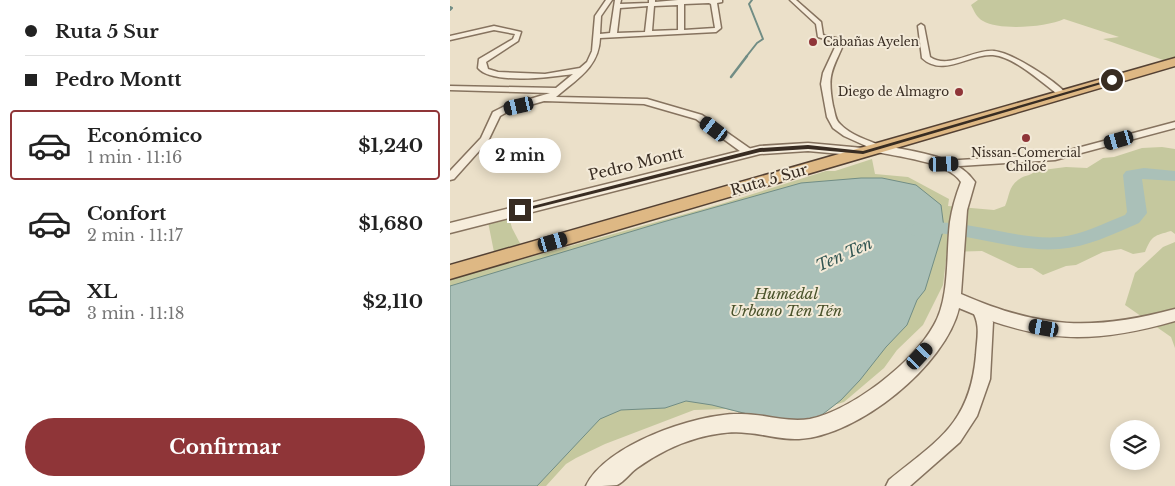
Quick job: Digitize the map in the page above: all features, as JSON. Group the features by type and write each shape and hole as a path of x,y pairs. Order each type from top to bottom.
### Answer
{"highway":[{"name":"Ruta 5 Sur","path":"450,272 1175,62"}],"street":[{"path":"450,177 485,139 496,114 506,109 544,99 558,91 590,63 596,51 598,16 609,0"},
{"path":"613,35 618,3 711,2 722,0"},
{"path":"793,0 819,23 820,36 838,40 841,43 827,73 825,84 833,122 870,150"},
{"path":"648,33 651,2"},
{"path":"680,2 681,32"},
{"path":"598,36 712,30 718,28 714,3 711,2"},
{"path":"921,26 926,58 929,61 941,64 992,53 1014,61 1063,94"},
{"path":"450,38 494,28 519,33 516,40 482,60 482,68 490,73 546,76 582,70"},
{"path":"450,88 558,91"},
{"path":"544,99 644,101 656,103 669,109 699,117 748,152"},
{"path":"944,164 1055,157 1175,125"},
{"name":"Pedro Montt","path":"450,228 748,152 795,147 870,150 944,164 958,170 967,178 968,182 959,210 951,297"},
{"path":"599,486 636,456 661,442 687,432 704,427 740,423 778,428 808,428 833,422 854,411 896,380 930,345 943,325 951,297 979,310 1017,323 1057,330 1091,332 1175,314"},
{"path":"896,486 954,437 968,416 982,379 986,322 979,310"}],"green space":[{"path":"978,0 1175,0 1175,58 1166,61 1103,39 1119,37 1064,19 1047,24 1024,27 991,24 981,20 973,10 971,5"},
{"name":"Humedal Urbano Ten Tén","path":"1162,147 1175,149 1175,234 1171,231 1154,237 1145,252 1133,254 1121,249 1103,252 1076,265 1066,266 1043,275 1032,268 1018,268 982,251 947,252 943,285 923,325 897,350 884,368 844,402 834,405 823,414 775,421 726,409 694,410 605,444 576,458 566,464 546,486 450,486 450,281 455,278 721,204 826,171 835,171 872,159 875,174 908,177 949,199 948,206 994,210 1005,206 1012,187 1017,181 1035,171 1066,167 1087,168 1103,158 1114,157 1142,148"},
{"path":"509,217 512,228 523,249 495,257 488,222"},
{"path":"1175,242 1175,348 1171,337 1125,305 1135,273 1163,247"}],"water":[{"name":"Humedal Urbano Ten Tén","path":"882,178 916,185 941,205 944,228 925,290 917,300 907,325 886,347 860,380 841,400 823,414 809,422 775,421 712,405 686,401 665,408 621,410 600,419 537,486 450,486 450,286 801,183"}],"waterway":[{"path":"746,57 757,43 763,39 749,4 752,0"},
{"path":"450,7 452,8 450,10"},
{"path":"731,77 747,56"},
{"name":"Ten Ten","path":"915,230 944,228 1035,242 1059,243 1082,239 1132,219 1137,213 1132,175 1144,173 1175,176"}],"place":[{"name":"Cabañas Ayelen","path":"813,42"},
{"name":"Diego de Almagro","path":"959,92"},
{"name":"Nissan-Comercial Chiloé","path":"1026,138"}],"route":[{"path":"520,210 748,152 783,147 808,147 863,152 1112,80"}]}
